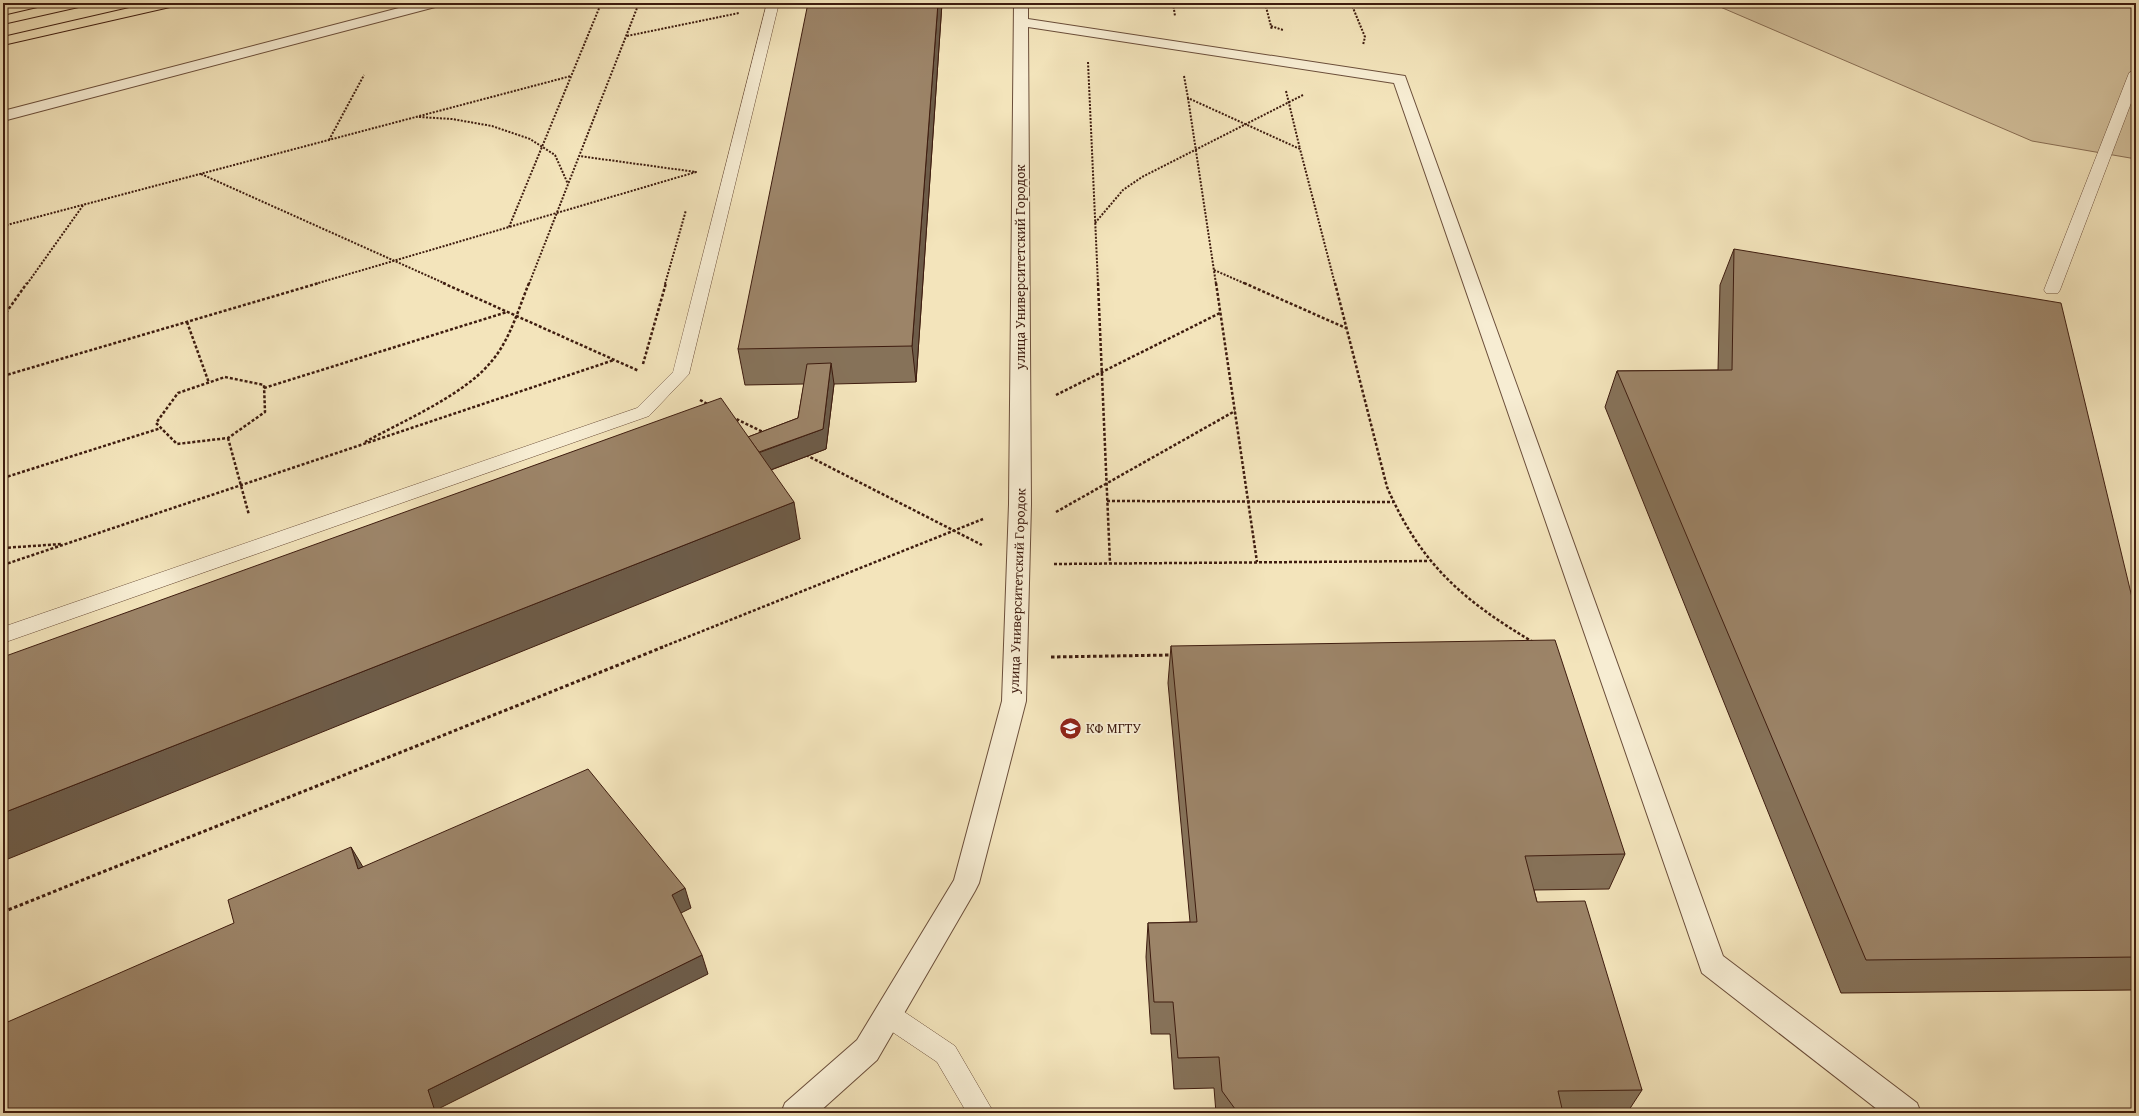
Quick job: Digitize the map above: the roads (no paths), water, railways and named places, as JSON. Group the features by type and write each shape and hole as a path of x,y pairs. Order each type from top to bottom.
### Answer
{"highway":[{"path":"3,20 78,3"},
{"path":"3,41 170,3"}],"street":[{"path":"3,116 434,3"},
{"path":"1021,13 1086,32 1400,79 1712,964 1906,1113"},
{"name":"улица Университетский Городок","path":"796,1113 866,1050 966,883 1014,701 1020,504 1021,13"}],"lane":[{"path":"3,635 643,412 681,374 773,4"},
{"path":"2052,290 2136,73"},
{"path":"888,1015 946,1054 981,1113"}],"place":[{"name":"КФ МГТУ","path":"1070,728"}]}
